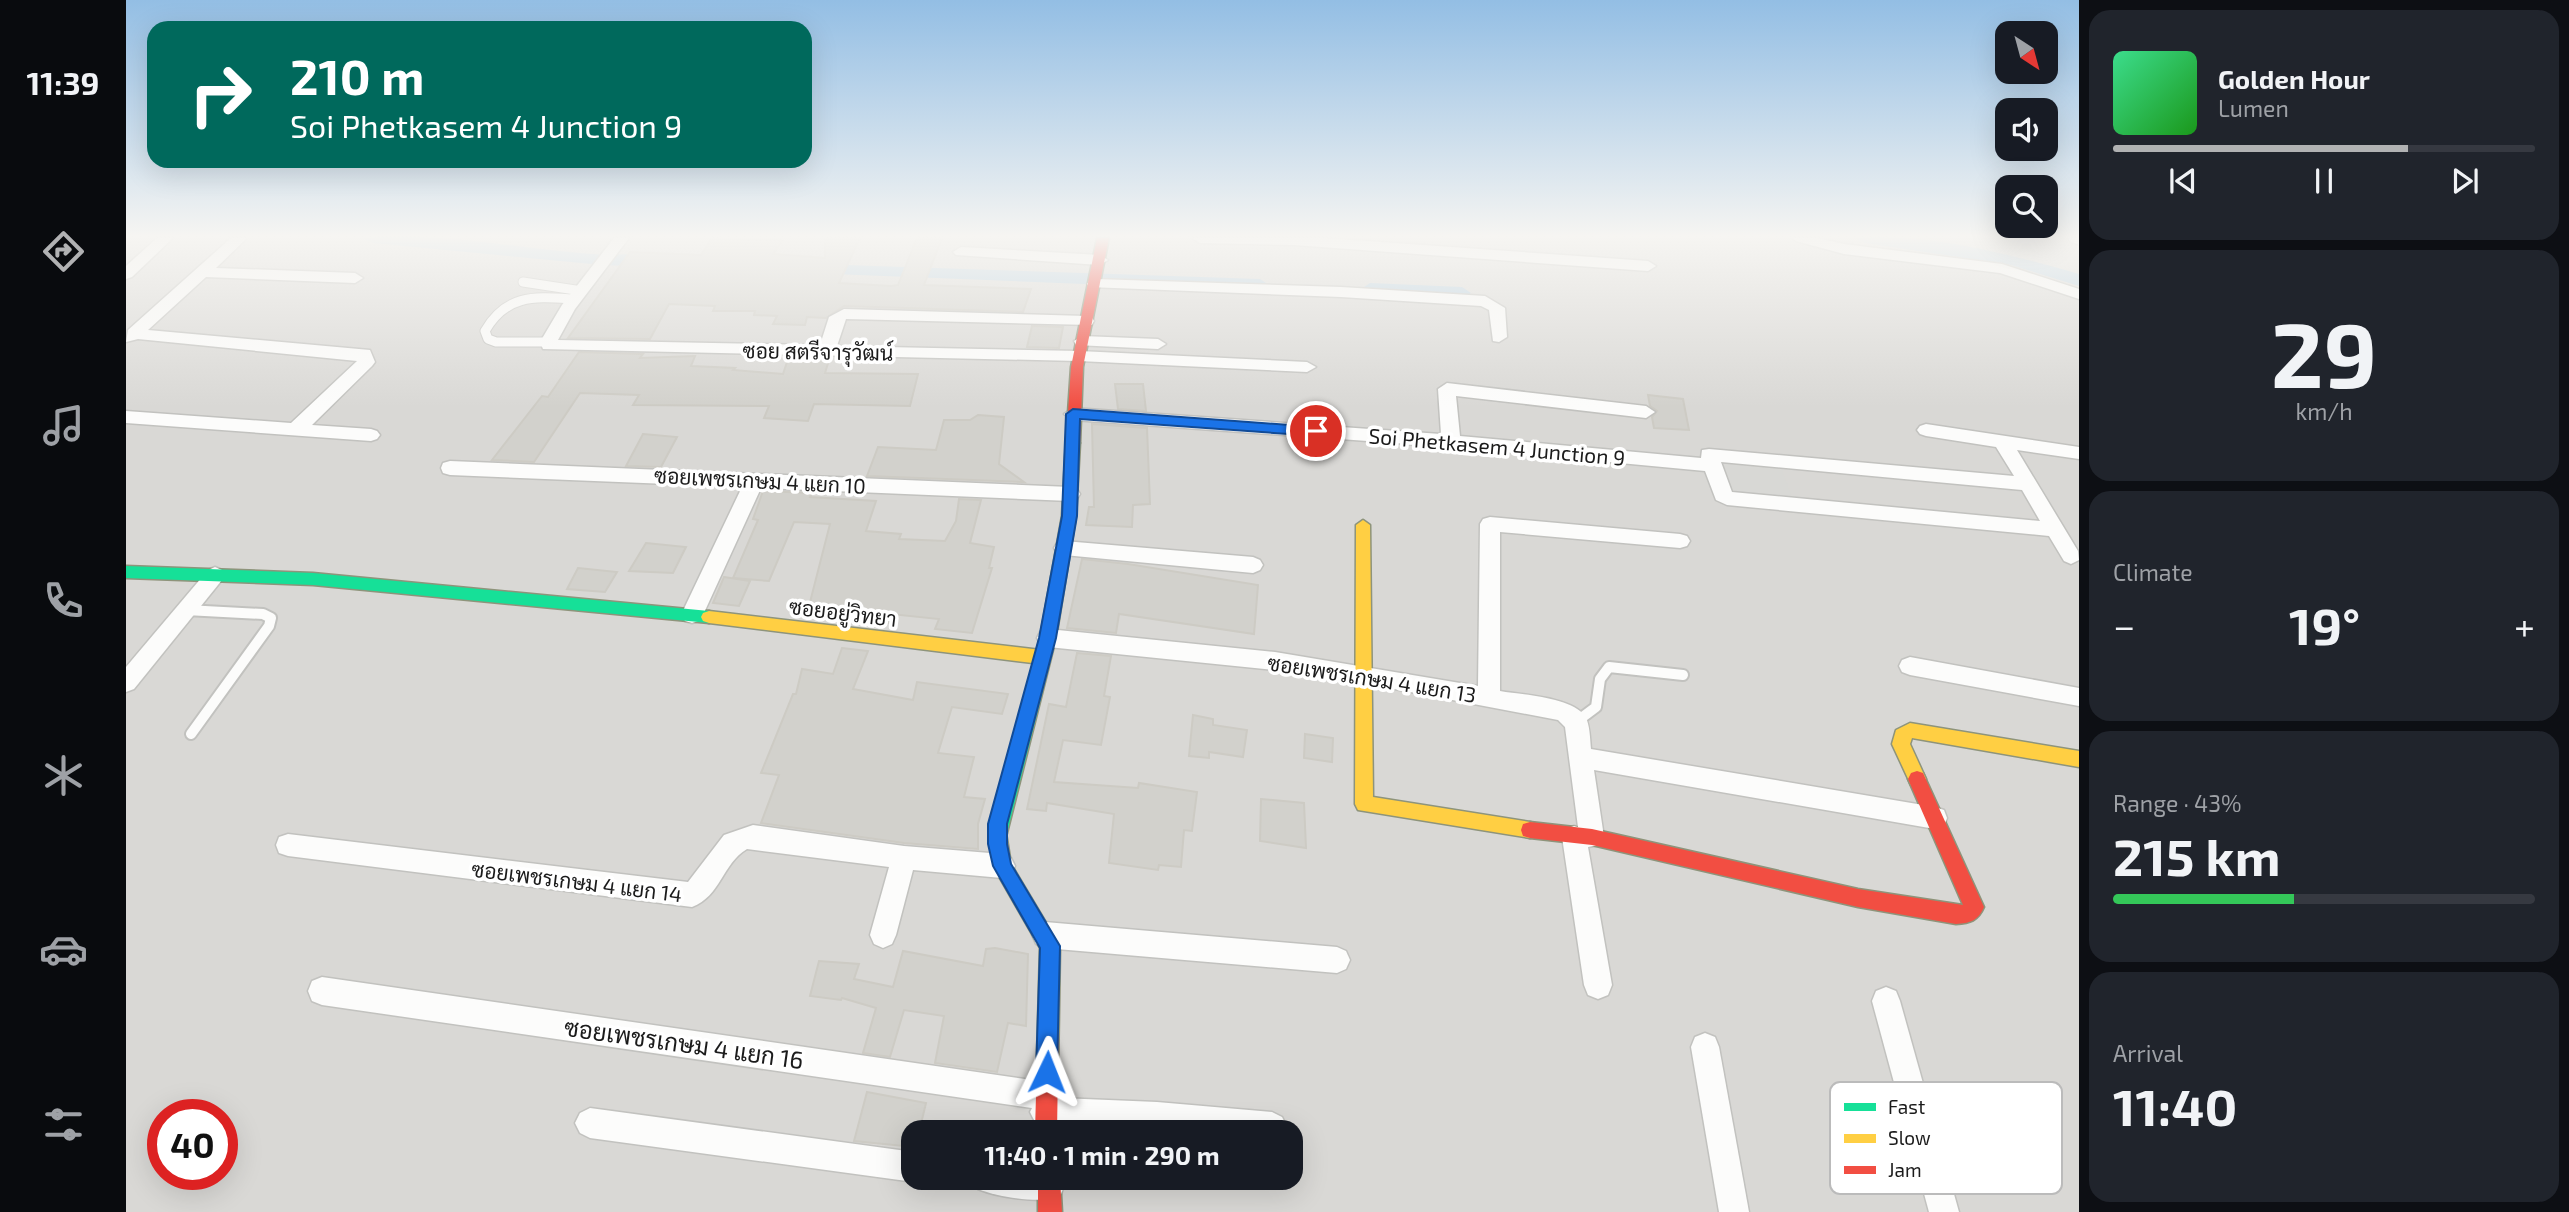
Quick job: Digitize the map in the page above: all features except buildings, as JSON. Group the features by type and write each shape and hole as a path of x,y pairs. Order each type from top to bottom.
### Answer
{"street":[{"path":"130,338 177,295"},
{"path":"552,344 579,295"},
{"path":"1046,1113 1051,954 1045,934 1002,866 998,824 1044,647 1064,548 1080,348 1093,295"},
{"path":"1382,295 1485,301 1497,307 1499,337"},
{"path":"827,351 837,317 844,314 1086,321"},
{"path":"130,338 364,354 366,362 296,429"},
{"name":"ซอย สตรีจารุวัฒน์","path":"552,344 827,351 1080,348"},
{"path":"1080,348 1157,344"},
{"path":"1080,348 1307,367"},
{"path":"1451,441 1447,389 1646,412"},
{"name":"Soi Phetkasem 4 Junction 9","path":"1073,414 1451,441 1711,465"},
{"path":"126,417 371,435"},
{"path":"1926,430 2079,453"},
{"path":"2002,441 2071,556"},
{"path":"2027,484 1709,455 1723,495 1727,498 2053,529"},
{"name":"ซอยเพชรเกษม 4 แยก 10","path":"450,468 755,479 1070,495"},
{"path":"692,615 755,479"},
{"path":"1489,697 1490,524 1680,541"},
{"path":"1363,525 1364,804 1583,837 1858,898 1956,915 1968,914 1974,907 1901,744 1902,734 1910,730 2079,759"},
{"path":"1064,548 1253,565"},
{"name":"ซอยอยู่วิทยา","path":"126,572 313,579 1044,647"},
{"path":"126,684 215,575"},
{"name":"ซอยเพชรเกษม 4 แยก 13","path":"1044,647 1275,661 1552,708 1564,712 1576,722"},
{"path":"1910,666 2079,696"},
{"path":"1576,722 1583,837 1598,985"},
{"path":"1580,757 1935,818"},
{"name":"ซอยเพชรเกษม 4 แยก 14","path":"288,845 692,895 702,890 730,843 740,836 904,858 1002,866"},
{"path":"883,935 904,858"},
{"path":"1045,934 1337,960"},
{"name":"ซอยเพชรเกษม 4 แยก 16","path":"322,991 1046,1113 1159,1120"},
{"path":"1886,1001 1908,1082"},
{"path":"1705,1047 1734,1212"},
{"path":"590,1123 901,1165"},
{"path":"1022,1190 1050,1200"},
{"path":"1939,1194 1944,1212"}],"lane":[{"path":"552,344 496,342 488,339 485,331 506,304 518,299 579,295"},
{"path":"187,610 263,614 271,618 269,626 191,734"},
{"path":"1576,722 1596,707 1600,677 1609,667 1683,675"}],"shaded area":[{"path":"126,295 2079,295 2079,1212 126,1212"},
{"path":"1710,456 1779,461 1794,503 1725,496"}],"traffic: fast":[{"path":"998,833 1048,638 1069,516 1073,443"},
{"path":"126,572 313,579 709,617"}],"traffic: slow":[{"path":"1363,525 1364,804 1530,830"},
{"path":"709,617 1041,657"},
{"path":"1917,779 1901,744 1902,735 1910,730 2079,759"}],"traffic: jam":[{"path":"1073,443 1077,367 1092,295"},
{"path":"1530,830 1592,837 1858,898 1956,915 1968,914 1974,907 1917,779"},
{"path":"998,833 1002,866 1050,946 1046,1120"},
{"path":"1049,1190 1050,1212"}],"route":[{"path":"1047,1072 1050,946 1002,866 998,824 1048,638 1069,516 1073,414 1316,431"}]}
